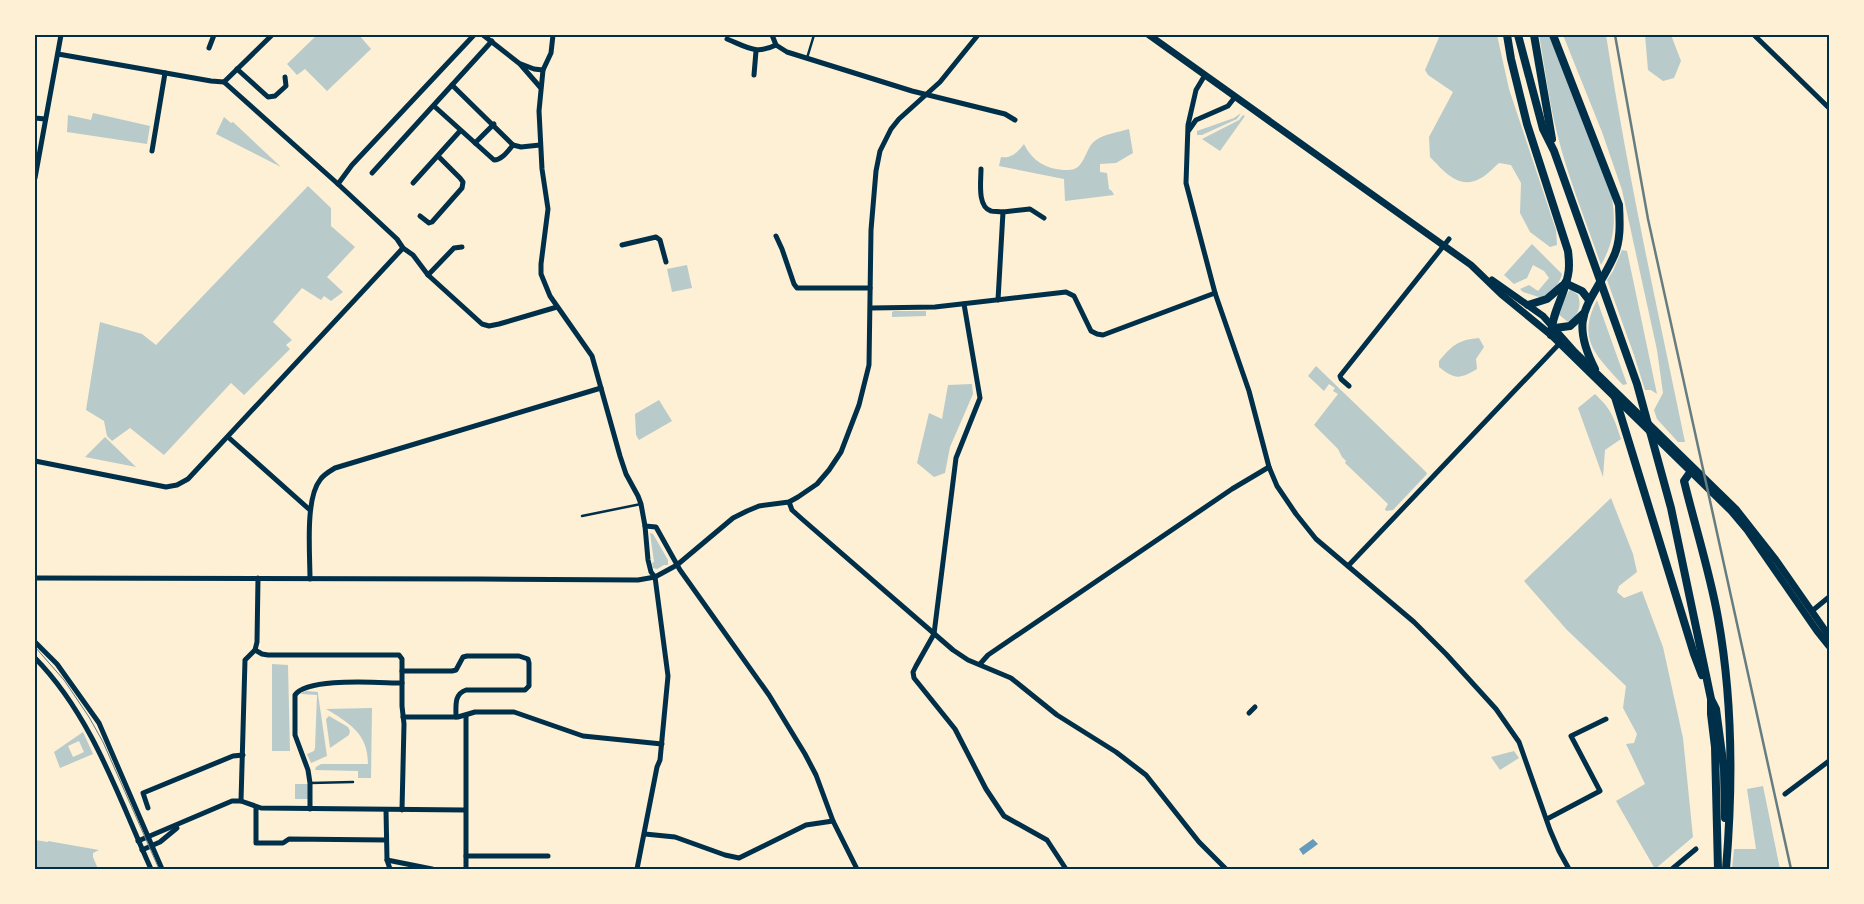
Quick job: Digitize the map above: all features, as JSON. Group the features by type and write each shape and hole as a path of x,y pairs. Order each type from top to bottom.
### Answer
{"main road":[{"path":"1149,35 1443,247 1528,305 1575,352 1595,369 1731,511 1747,530 1771,567 1779,570 1809,613 1829,636"},
{"path":"1507,35 1510,60 1527,124 1568,251 1569,270 1554,313 1552,329 1559,344 1736,509 1776,560 1829,646"},
{"path":"1518,35 1543,129 1554,151 1637,384 1671,508 1711,697 1715,747 1718,869"},
{"path":"1534,35 1554,151"},
{"path":"1553,35 1619,205 1620,232 1614,257 1583,314 1582,324 1585,346 1595,369"},
{"path":"1471,265 1493,286 1505,292 1552,329 1570,326 1583,314"},
{"path":"1566,283 1582,290 1589,300"},
{"path":"1528,305 1550,298 1566,283"},
{"path":"1615,397 1694,654 1716,709 1724,769 1725,869"},
{"path":"1692,470 1684,481 1718,616 1727,676 1730,794 1725,869"}],"street":[{"path":"35,178 61,35"},
{"path":"209,48 214,35"},
{"path":"224,82 272,35"},
{"path":"338,184 358,158 474,35"},
{"path":"483,35 520,64 540,87"},
{"path":"554,35 550,53 543,70 538,111 548,209 540,269 544,282 557,307 592,356 620,456 626,474 641,504 648,560 651,572 655,577 668,676 662,744 637,869"},
{"path":"772,35 776,45 787,52 926,94 1005,114 1015,120"},
{"path":"35,578 638,580 655,577 677,565 740,515 759,506 788,502 817,484 841,452 859,405 870,365 871,230 876,171 880,151 891,129 899,119 940,82 978,35"},
{"path":"1754,35 1829,108"},
{"path":"728,39 756,51 776,45"},
{"path":"372,173 492,41"},
{"path":"754,75 756,51"},
{"path":"58,54 224,82 397,239 403,248 413,255 428,275 482,324 489,326 499,324 557,307"},
{"path":"520,64 543,70"},
{"path":"237,69 268,97 275,96 286,86 284,77"},
{"path":"152,151 165,73"},
{"path":"1205,75 1197,88 1192,106 1186,183 1215,293 1249,391 1269,467 1277,486 1316,539 1414,622 1496,709 1519,742 1559,851 1569,869"},
{"path":"452,85 514,145 521,147 540,144"},
{"path":"1189,130 1199,118 1228,106 1235,97"},
{"path":"434,106 496,161 514,145"},
{"path":"1192,106 1199,118"},
{"path":"35,118 45,119"},
{"path":"475,143 494,124"},
{"path":"413,183 460,131"},
{"path":"420,216 429,223 432,222 462,188 460,178 438,156"},
{"path":"981,169 982,202 985,208 991,211 1003,212 1030,209 1044,218"},
{"path":"998,300 1003,212"},
{"path":"776,236 797,288 870,288"},
{"path":"622,245 656,237 660,240 666,262"},
{"path":"1349,386 1340,376 1449,239"},
{"path":"428,275 454,248 462,246"},
{"path":"35,461 166,487 177,485 188,479 403,248"},
{"path":"871,308 935,307 1070,293 1074,296 1091,331 1103,335 1215,293"},
{"path":"964,304 980,398 956,458 934,634 913,672 914,678 955,729 986,789 1004,816 1047,840 1066,869"},
{"path":"1348,566 1559,344"},
{"path":"310,579 310,510 312,494 320,479 335,468 601,388"},
{"path":"228,437 310,510"},
{"path":"980,664 988,655 1216,500 1269,467"},
{"path":"788,502 792,510 802,520 953,650 968,660 1011,678 1058,715 1116,752 1146,775 1200,842 1226,869"},
{"path":"645,526 656,527 677,565 769,695 816,775 833,821 858,869"},
{"path":"240,801 243,755 244,660 254,650 257,642 258,578"},
{"path":"1809,613 1829,598"},
{"path":"35,642 57,664 94,715 103,731 162,869"},
{"path":"254,650 268,655 399,655 402,659 402,810"},
{"path":"402,671 452,671 456,670 463,657 467,656 519,656 528,659 529,686 525,690 466,690 460,692 456,699 456,717"},
{"path":"35,658 57,682 84,721 151,869"},
{"path":"310,809 308,770 295,735 296,695 299,690 321,683 402,684"},
{"path":"1249,713 1255,707"},
{"path":"403,717 456,717 466,716 475,712 514,712 582,736 662,744"},
{"path":"84,721 94,715"},
{"path":"466,716 466,869"},
{"path":"1547,819 1600,791 1571,736 1606,719"},
{"path":"148,808 143,793 233,756 243,755"},
{"path":"1785,794 1829,761"},
{"path":"138,841 230,802 240,801 256,807 465,810"},
{"path":"256,807 256,842 283,844 289,839 386,840"},
{"path":"386,810 387,860 390,869"},
{"path":"645,834 675,837 725,855 739,858 806,825 833,821"},
{"path":"143,851 153,847 181,824"},
{"path":"1672,869 1696,849"},
{"path":"466,856 548,856"},
{"path":"387,860 432,869"}],"lane":[{"path":"807,58 814,35"},
{"path":"582,516 641,504"},
{"path":"310,783 353,782"}],"shaded area":[{"path":"317,35 359,35 371,49 327,91 305,69 297,75 287,64"},
{"path":"1440,35 1497,35 1509,89 1556,230 1557,245 1550,247 1530,232 1520,213 1521,183 1511,165 1499,163 1481,178 1466,182 1452,178 1430,157 1429,137 1453,92 1428,75 1425,70"},
{"path":"1539,35 1550,35 1612,198 1613,233 1609,248 1601,265 1561,150"},
{"path":"1563,35 1606,35 1633,188 1685,442 1678,442 1657,419 1654,410 1663,393 1657,350 1622,190 1602,132"},
{"path":"1645,35 1671,35 1681,61 1674,78 1663,81 1648,70"},
{"path":"93,113 150,126 147,144 67,132 68,115 91,120"},
{"path":"1241,113 1237,119 1202,135 1197,135 1197,131 1234,118"},
{"path":"1243,115 1245,116 1220,151 1202,139 1239,120"},
{"path":"224,117 231,123 233,122 281,167 216,134"},
{"path":"1129,129 1133,153 1116,163 1100,164 1100,172 1107,173 1109,189 1114,195 1065,201 1064,179 999,166 1001,157 1008,157 1014,154 1024,144 1035,159 1046,166 1066,170 1074,169 1081,163 1096,140"},
{"path":"308,186 331,208 331,226 355,247 327,277 343,292 331,301 324,296 321,300 302,288 273,322 292,340 286,345 290,349 244,395 231,383 164,455 130,428 112,441 107,436 104,421 86,410 100,322 142,334 156,345"},
{"path":"1532,244 1562,274 1555,288 1542,298 1523,292 1520,289 1529,285 1538,291 1549,278 1544,271 1533,265 1527,278 1514,284 1504,275"},
{"path":"1622,250 1627,251 1657,394 1651,390 1645,390 1607,280"},
{"path":"687,265 692,288 672,292 667,269"},
{"path":"1570,289 1578,295 1580,303 1577,314 1568,322 1557,313"},
{"path":"1597,300 1627,384 1623,385 1592,347 1589,337 1589,326 1591,314"},
{"path":"926,311 926,316 892,317 892,312"},
{"path":"1479,338 1484,347 1476,359 1477,369 1458,377 1449,374 1439,367 1439,361 1460,342"},
{"path":"1316,366 1426,472 1427,474 1393,510 1386,511 1385,509 1388,504 1345,463 1346,461 1338,449 1314,425 1338,394 1333,391 1335,388 1329,384 1324,391 1308,376"},
{"path":"972,384 973,394 950,447 945,473 934,477 917,463 929,413 942,419 948,385"},
{"path":"1595,394 1612,415 1621,439 1605,450 1603,477 1578,408"},
{"path":"659,400 672,421 639,440 636,435 635,414"},
{"path":"105,437 136,467 85,457"},
{"path":"1611,498 1633,554 1637,572 1619,586 1617,592 1624,598 1642,591 1663,647 1683,738 1693,837 1655,869 1616,801 1645,784 1626,744 1634,743 1637,734 1623,708 1626,686 1567,630 1524,581"},
{"path":"650,533 653,534 668,560 668,565 657,569 653,568 652,563 654,562"},
{"path":"272,664 288,665 290,751 272,751"},
{"path":"307,691 318,692 327,756 311,763 307,754 314,751 315,748 317,695 301,694"},
{"path":"372,708 371,778 358,778 358,771 315,770 321,764 368,764 365,744 356,730 326,709"},
{"path":"329,716 348,727 350,731 349,735 330,748 326,719"},
{"path":"83,732 93,754 60,768 54,752","holes":["79,741 84,752 73,757 68,746"]},
{"path":"1514,751 1519,758 1500,770 1491,757"},
{"path":"295,784 308,784 308,799 295,799"},
{"path":"1763,786 1780,869 1732,869 1734,849 1756,849 1747,789"},
{"path":"35,840 99,850 93,853 98,869 35,869"}],"water":[{"path":"1313,839 1318,844 1303,855 1299,849"}],"tram line":[{"path":"35,647 64,680 103,742 159,869"}],"railway":[{"path":"1615,35 1648,219 1791,869"}]}
